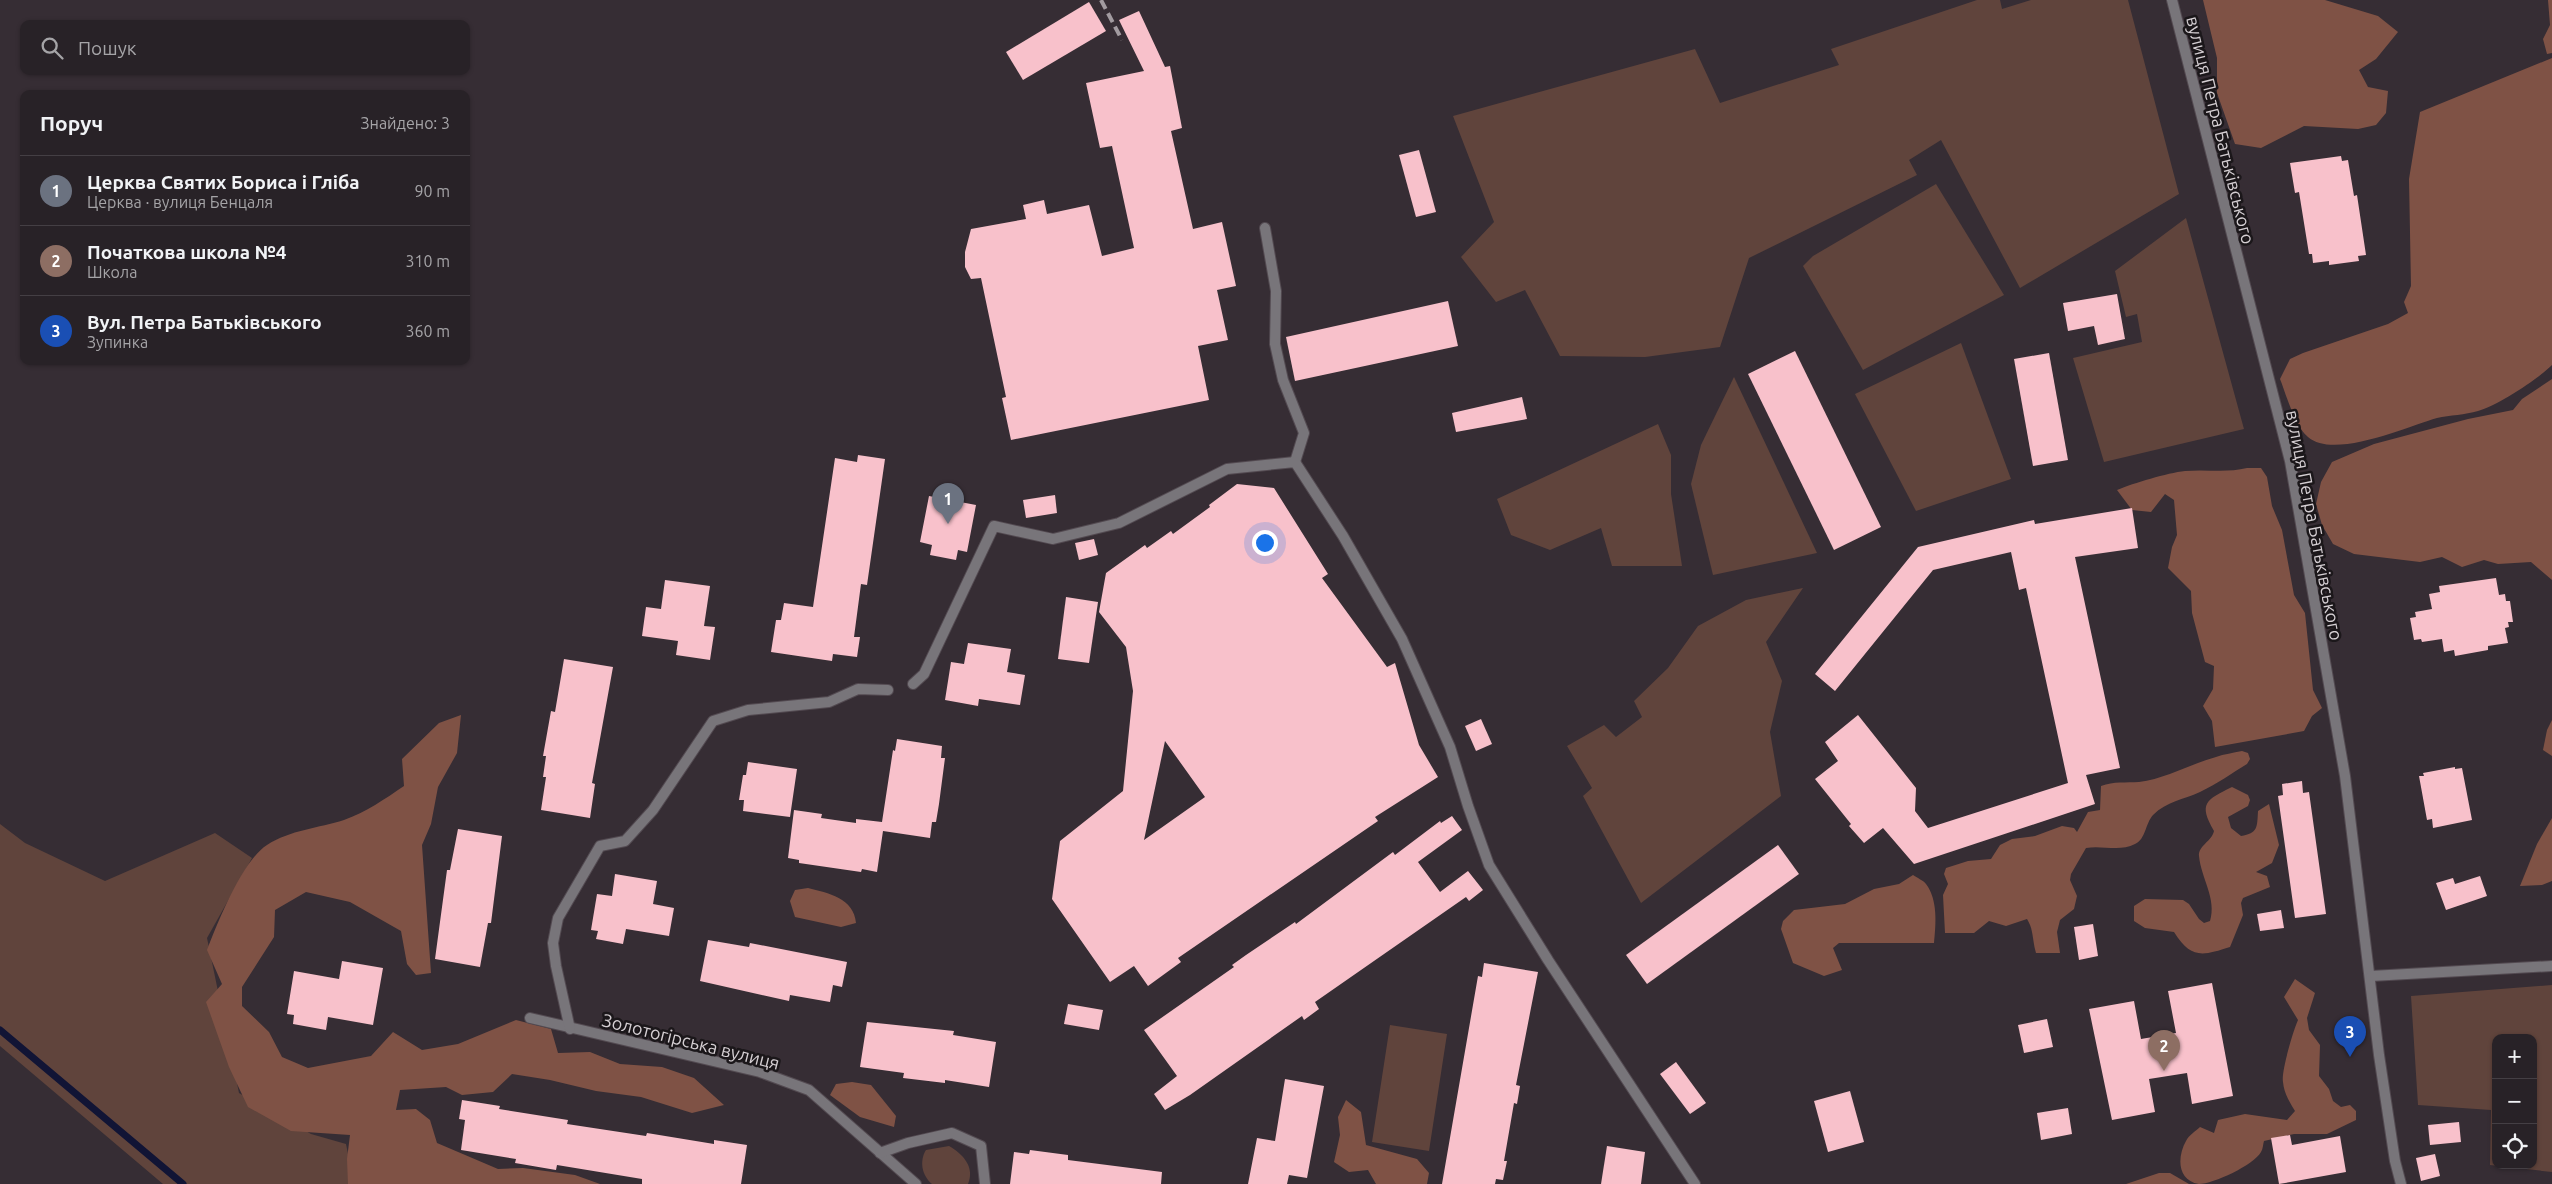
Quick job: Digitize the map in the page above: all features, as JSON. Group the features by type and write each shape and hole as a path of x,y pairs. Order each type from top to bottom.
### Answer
{"street":[{"name":"вулиця Петра Батьківського","path":"2172,0 2290,462 2344,776 2371,976 2379,1054 2395,1161 2401,1184"},
{"path":"1265,228 1276,291 1275,344 1283,380 1304,433 1295,462"},
{"path":"913,684 924,674 994,526 1053,539 1119,523 1228,470 1295,462"},
{"path":"1295,462 1343,536 1402,639 1450,747 1468,806 1490,865 1548,960 1695,1184"},
{"path":"570,1028 556,966 553,943 558,918 600,846 625,841 653,810 713,721 748,710 830,702 858,689 888,690"},
{"path":"2371,976 2552,966"},
{"name":"Золотогірська вулиця","path":"530,1018 760,1072 808,1090 916,1184"},
{"path":"880,1153 908,1143 952,1133 981,1146 985,1184"}],"shaded area":[{"path":"1977,0 2000,0 2002,9 2031,0 2128,0 2179,194 2020,288 1941,140 1909,160 1917,175 1749,258 1720,347 1645,357 1560,356 1525,290 1496,302 1461,257 1494,222 1453,116 1695,49 1720,103 1839,65 1831,49"},
{"path":"2203,0 2325,0 2378,16 2398,32 2376,59 2359,70 2368,87 2388,91 2386,113 2376,125 2358,129 2304,126 2261,148 2235,144 2217,93 2217,58"},
{"path":"2548,0 2552,0 2552,53 2547,54 2543,39 2550,25"},
{"path":"2552,58 2552,365 2517,391 2496,404 2478,411 2437,418 2390,434 2353,443 2335,445 2320,443 2308,437 2295,418 2280,379 2290,359 2388,324 2408,313 2404,302 2411,286 2409,179 2420,112"},
{"path":"1936,184 2004,295 1863,370 1803,266 1813,256"},
{"path":"2186,218 2244,429 2104,462 2073,358 2142,342 2137,314 2126,317 2115,271"},
{"path":"1961,343 2011,479 1916,511 1855,394"},
{"path":"1734,377 1817,553 1713,575 1691,484 1701,445"},
{"path":"2552,379 2552,580 2531,562 2498,564 2484,560 2462,567 2442,557 2420,562 2354,554 2333,544 2322,525 2316,504 2321,482 2332,462 2374,444 2468,419 2513,410 2522,399"},
{"path":"1658,424 1671,455 1671,494 1682,566 1612,566 1601,528 1550,550 1511,535 1497,499"},
{"path":"2261,468 2267,477 2272,506 2282,530 2294,595 2305,613 2313,690 2322,708 2312,716 2304,731 2215,747 2212,721 2203,706 2213,689 2214,666 2205,662 2192,613 2191,591 2168,568 2172,547 2177,535 2174,500 2165,494 2151,512 2132,510 2117,490 2132,484 2178,472"},
{"path":"1803,588 1766,642 1782,681 1770,732 1781,796 1641,903 1583,796 1592,788 1567,746 1604,725 1616,737 1642,717 1634,701 1668,668 1698,626 1746,600"},
{"path":"461,715 457,753 438,787 431,824 422,845 431,973 416,975 407,964 401,931 350,902 306,892 275,910 274,937 242,987 242,1006 269,1032 282,1057 308,1068 371,1056 393,1032 422,1050 458,1044 516,1020 551,1029 558,1053 590,1052 620,1064 662,1067 694,1078 724,1105 692,1113 641,1097 596,1091 550,1080 512,1074 493,1092 462,1095 446,1087 400,1090 396,1110 416,1109 430,1120 437,1143 498,1169 523,1168 575,1175 600,1184 348,1184 347,1159 350,1135 291,1131 248,1107 229,1067 206,1002 222,984 207,950 232,893 249,864 258,853 267,845 285,836 352,817 397,791 404,786 402,759 439,723"},
{"path":"2552,720 2552,756 2543,750 2547,730"},
{"path":"2242,751 2248,753 2250,759 2247,764 2206,789 2158,810 2150,819 2139,842 2123,848 2086,848 2071,874 2070,880 2077,896 2074,909 2060,920 2057,932 2060,953 2036,953 2032,931 2027,919 2006,926 1989,921 1974,933 1945,933 1943,895 1948,884 1944,874 1946,868 1968,861 1991,859 2000,845 2012,839 2035,836 2062,826 2074,828 2077,832 2088,812 2100,810 2101,786 2106,784 2149,780 2222,755"},
{"path":"2232,787 2248,795 2250,800 2248,806 2228,817 2231,828 2241,836 2251,833 2257,826 2258,811 2269,804 2279,845 2272,863 2256,872 2267,876 2270,887 2243,898 2241,903 2243,915 2230,947 2212,952 2198,953 2186,947 2174,932 2145,928 2134,921 2134,906 2145,899 2183,900 2189,904 2204,923 2210,921 2212,905 2199,856 2199,852 2211,838 2214,831 2206,814 2206,808 2207,803 2211,799"},
{"path":"2552,818 2552,881 2542,885 2520,886 2537,844"},
{"path":"0,824 25,843 105,881 215,833 252,858 207,938 239,1093 311,1134 346,1144 354,1184 163,1184 0,1046"},
{"path":"1913,875 1926,884 1933,897 1936,920 1934,943 1839,943 1833,948 1842,970 1824,976 1793,963 1781,929 1783,921 1794,910 1845,904 1874,889 1899,884"},
{"path":"808,888 824,892 845,902 854,915 856,923 841,927 795,917 790,901 795,890"},
{"path":"2295,979 2315,993 2307,1018 2309,1030 2320,1045 2319,1076 2329,1089 2333,1101 2341,1107 2350,1105 2356,1111 2356,1120 2327,1134 2294,1134 2264,1141 2262,1151 2242,1168 2214,1181 2199,1184 2192,1182 2183,1173 2180,1161 2181,1154 2187,1139 2200,1127 2214,1133 2218,1120 2245,1114 2287,1120 2295,1111 2286,1093 2283,1077 2288,1051 2298,1020 2284,997"},
{"path":"2552,985 2552,1172 2525,1169 2537,1169 2537,1034 2492,1034 2492,1165 2490,1165 2491,1110 2418,1105 2411,996"},
{"path":"1390,1025 1447,1034 1429,1151 1372,1142"},
{"path":"852,1082 871,1085 896,1116 894,1127 860,1117 830,1095 836,1084"},
{"path":"1346,1100 1361,1112 1366,1145 1417,1159 1429,1173 1427,1184 1376,1184 1368,1170 1349,1172 1334,1162 1340,1135 1338,1117"},
{"path":"949,1146 963,1157 969,1167 970,1178 968,1184 932,1184 924,1173 922,1163 926,1150"},
{"path":"2159,1173 2170,1173 2189,1184 2126,1184"}],"building":[{"path":"1089,2 1106,31 1023,80 1006,52"},
{"path":"1139,11 1165,67 1170,66 1182,128 1171,131 1193,229 1222,222 1236,286 1217,290 1228,340 1198,346 1209,400 1011,440 1002,398 1006,397 981,278 971,279 965,267 965,252 971,229 1026,219 1023,205 1044,200 1047,214 1089,205 1102,256 1134,248 1112,146 1100,148 1086,83 1144,71 1119,20"},
{"path":"1419,150 1436,212 1416,217 1399,155"},
{"path":"2341,156 2342,161 2348,160 2354,196 2357,195 2366,255 2358,256 2359,261 2329,265 2329,261 2313,263 2312,254 2309,254 2299,192 2295,193 2290,163"},
{"path":"2117,294 2125,339 2098,345 2094,326 2068,331 2063,303"},
{"path":"1448,301 1458,346 1295,381 1286,337"},
{"path":"1795,351 1881,527 1834,550 1748,374"},
{"path":"2049,353 2068,460 2033,466 2014,359"},
{"path":"1522,397 1527,419 1456,432 1452,413"},
{"path":"858,455 885,459 867,585 861,584 854,637 860,637 857,657 833,654 832,661 771,652 776,620 781,620 784,603 813,607 835,458 857,462"},
{"path":"1237,484 1274,488 1328,574 1322,578 1387,667 1395,663 1419,745 1438,777 1375,817 1378,821 1178,958 1181,962 1148,986 1134,966 1110,982 1052,899 1060,841 1123,791 1133,691 1126,647 1099,612 1106,573 1145,545 1147,548 1171,531 1173,534 1210,507 1209,505","holes":["1165,741 1205,797 1144,840"]},
{"path":"1055,495 1057,513 1026,518 1023,500"},
{"path":"929,496 976,505 967,552 958,550 956,560 930,555 932,545 920,542"},
{"path":"2132,508 2138,548 2075,557 2120,768 2086,775 2095,804 1914,864 1883,828 1864,843 1849,826 1851,824 1815,779 1838,761 1825,742 1858,715 1916,788 1915,811 1928,828 2068,783 2026,588 2019,590 2011,552 1933,570 1835,691 1815,674 1918,547 2034,520 2035,524"},
{"path":"1094,539 1098,555 1079,560 1075,543"},
{"path":"2496,578 2499,595 2505,594 2506,601 2510,601 2513,622 2508,622 2509,627 2505,628 2508,643 2488,646 2488,650 2455,656 2454,650 2444,652 2442,639 2422,642 2421,639 2414,640 2410,618 2416,617 2415,612 2432,609 2429,594 2440,592 2439,586"},
{"path":"665,580 710,586 704,626 715,627 710,660 676,655 678,641 642,636 646,607 661,609"},
{"path":"1066,597 1098,602 1089,663 1058,659"},
{"path":"968,643 1011,649 1007,672 1025,675 1020,705 979,699 978,706 945,700 951,662 964,664"},
{"path":"564,659 613,667 592,783 595,784 590,818 541,810 546,777 543,777 546,756 543,756 551,711 555,712"},
{"path":"1481,719 1492,744 1476,751 1465,726"},
{"path":"897,739 942,746 941,758 945,758 939,804 936,822 932,822 930,838 883,831 877,872 862,869 861,872 799,863 799,860 788,858 794,810 822,814 821,818 856,823 856,819 882,822 893,750 895,751"},
{"path":"748,762 797,769 790,817 743,811 744,800 739,800 743,775 746,775"},
{"path":"2455,767 2455,769 2462,768 2472,820 2433,828 2432,819 2427,820 2419,776 2424,776 2423,773"},
{"path":"2302,781 2303,793 2309,792 2326,914 2295,918 2278,796 2283,795 2282,784"},
{"path":"1452,816 1462,830 1418,862 1440,892 1468,871 1483,890 1469,901 1466,897 1315,1002 1319,1009 1304,1020 1302,1016 1190,1095 1165,1110 1154,1094 1177,1076 1144,1030 1234,967 1232,965 1246,955 1295,922 1296,924 1393,852 1395,855 1440,821 1441,823"},
{"path":"458,829 502,836 491,923 488,923 480,967 435,959 447,870 450,870"},
{"path":"1778,845 1799,874 1647,984 1626,955"},
{"path":"615,874 657,881 653,904 674,908 669,936 626,929 623,944 596,939 598,931 591,930 597,894 612,896"},
{"path":"2480,876 2487,896 2446,910 2436,883 2453,878 2455,884"},
{"path":"2281,910 2284,928 2260,931 2257,914"},
{"path":"2093,924 2098,956 2079,960 2074,927"},
{"path":"708,940 749,947 750,943 847,962 842,987 833,985 830,1002 790,995 789,1001 700,981"},
{"path":"342,961 383,968 373,1025 328,1017 326,1030 293,1024 294,1015 287,1014 294,971 339,979"},
{"path":"1484,963 1538,972 1516,1085 1520,1086 1517,1104 1514,1103 1504,1161 1507,1161 1503,1180 1496,1179 1495,1184 1442,1184 1478,976 1482,977"},
{"path":"2212,983 2233,1096 2192,1104 2187,1073 2149,1079 2155,1112 2112,1120 2089,1009 2134,1001 2141,1039 2176,1033 2168,991"},
{"path":"1068,1004 1103,1010 1099,1030 1064,1024"},
{"path":"2047,1019 2053,1047 2024,1053 2018,1025"},
{"path":"867,1022 954,1031 953,1035 996,1042 989,1087 945,1080 945,1083 903,1078 904,1073 860,1067"},
{"path":"1676,1062 1706,1103 1690,1114 1660,1074"},
{"path":"1285,1079 1324,1086 1307,1178 1289,1175 1287,1184 1248,1184 1257,1138 1275,1141"},
{"path":"1850,1091 1864,1142 1828,1152 1814,1101"},
{"path":"462,1100 500,1106 499,1109 568,1120 567,1124 646,1136 647,1133 714,1144 714,1140 747,1145 741,1184 642,1184 642,1179 557,1165 556,1170 515,1163 516,1159 461,1150 465,1120 459,1119"},
{"path":"2068,1108 2072,1134 2041,1140 2037,1113"},
{"path":"2459,1122 2461,1142 2430,1145 2428,1125"},
{"path":"2290,1135 2292,1145 2340,1136 2346,1172 2279,1184 2271,1138"},
{"path":"1607,1146 1645,1152 1641,1184 1601,1184"},
{"path":"1030,1150 1068,1155 1068,1160 1162,1172 1161,1184 1010,1184 1014,1152 1029,1154"},
{"path":"2435,1154 2440,1176 2421,1181 2416,1158"}],"waterway":[{"path":"0,1030 183,1184"}],"railway":[{"path":"1101,0 1122,40"}],"place":[{"name":"Церква Святих Бориса і Гліба","path":"948,524"},
{"name":"Вул. Петра Батьківського","path":"2350,1057"},
{"name":"Початкова школа №4","path":"2164,1071"}]}
